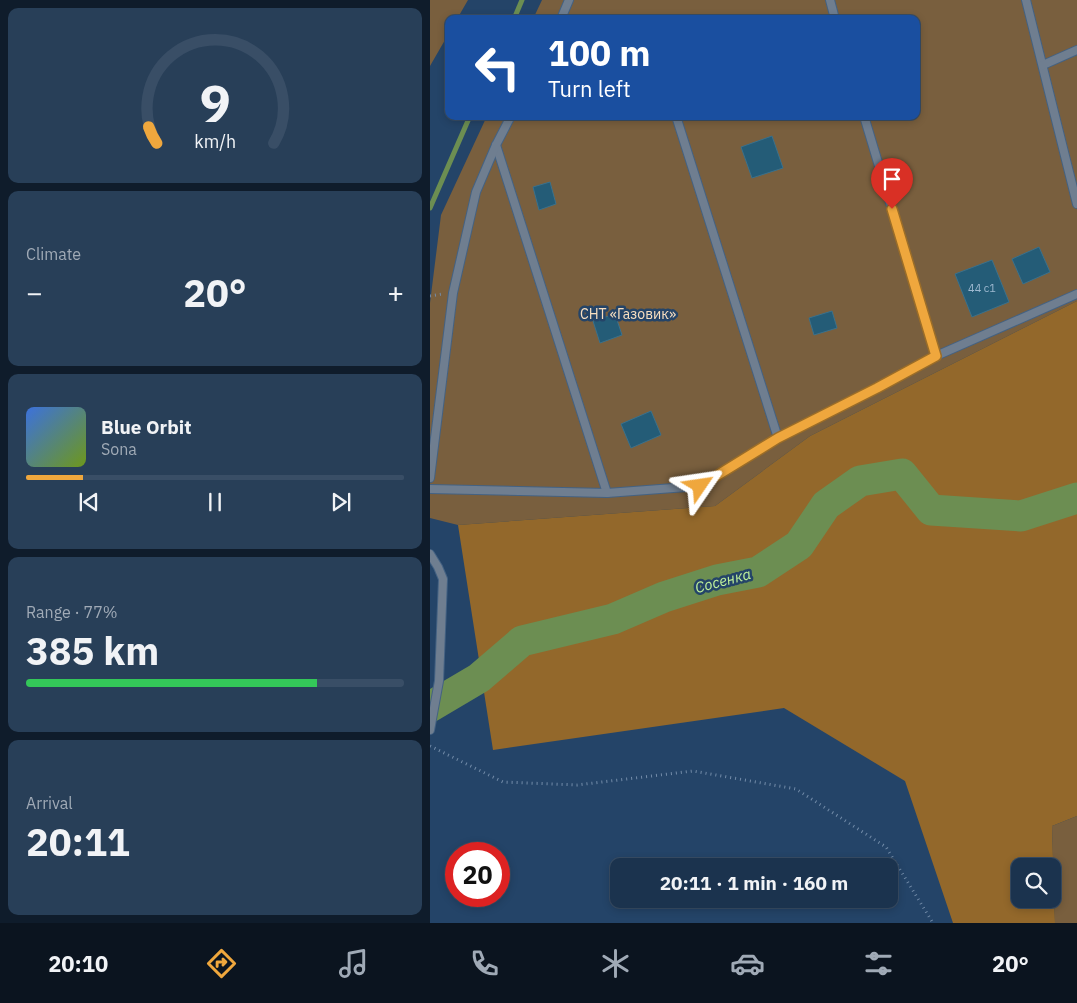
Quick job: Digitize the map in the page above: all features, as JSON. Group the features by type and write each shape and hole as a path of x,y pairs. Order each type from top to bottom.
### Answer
{"lane":[{"path":"563,15 569,0"},
{"path":"830,0 835,15"},
{"path":"1026,0 1077,204"},
{"path":"1043,65 1077,50"},
{"path":"430,478 453,293 476,192 509,120"},
{"path":"677,120 778,438"},
{"path":"865,120 936,356"},
{"path":"496,145 607,493"},
{"path":"430,489 607,493 700,486 778,438 936,356 1077,294"},
{"path":"430,554 443,579 439,682 430,728"}],"path":[{"path":"430,746 502,782 577,784 693,771 796,789 886,847 933,923"}],"green space":[{"path":"430,0 468,0 459,15 445,15 445,40 430,66"},
{"name":"СНТ «Газовик»","path":"542,0 1077,0 1077,301 810,436 715,506 458,525 430,518 430,303 441,215 485,120 920,120 920,15 535,15"},
{"path":"1077,816 1077,923 1055,923 1055,908 1061,908 1061,858 1053,858 1052,826"}],"shaded area":[{"path":"1077,301 1077,816 1052,826 1053,858 1011,858 1011,908 1055,908 1055,923 953,923 905,781 784,708 493,750 458,525 715,506 810,436"}],"building":[{"path":"772,136 783,168 752,178 741,147"},
{"path":"550,182 556,204 539,210 533,187"},
{"path":"1039,247 1050,272 1023,284 1012,259"},
{"path":"992,260 1009,302 972,317 955,274"},
{"path":"832,311 837,328 814,335 809,318"},
{"path":"615,314 622,335 600,343 593,321"},
{"path":"651,411 661,435 631,448 621,424"}],"waterway":[{"path":"516,15 522,0"},
{"path":"430,208 468,120"},
{"name":"Сосенка","path":"430,707 479,678 522,641 613,619 664,597 717,580 758,572 799,545 826,505 860,481 902,474 931,510 1021,516 1077,498"}],"route":[{"path":"700,486 778,438 936,356 892,209"}]}
